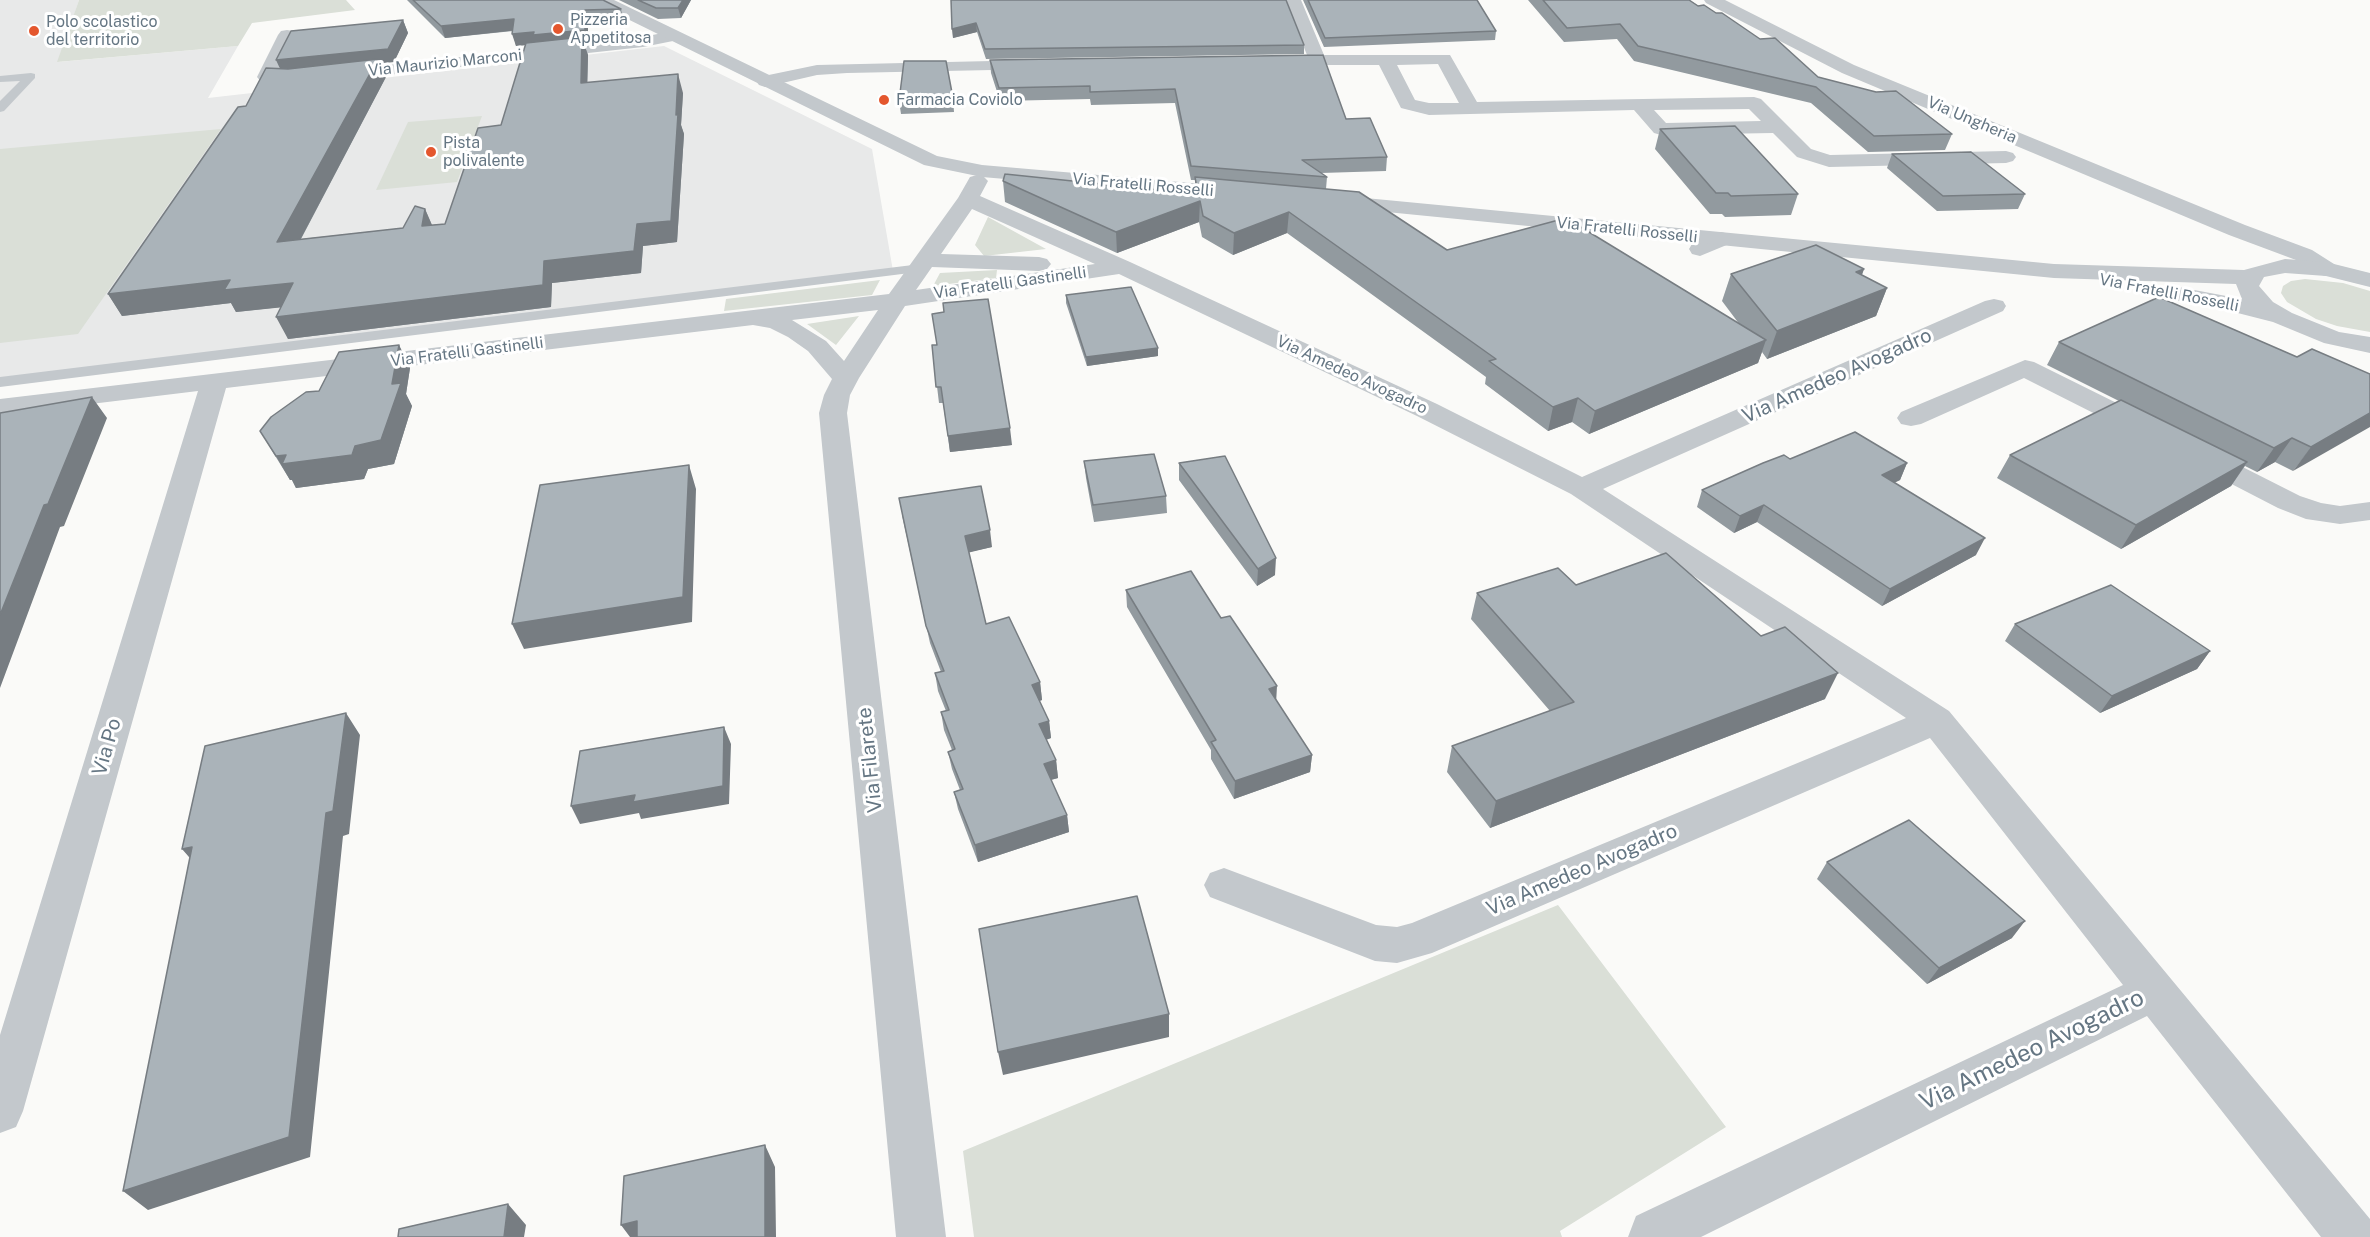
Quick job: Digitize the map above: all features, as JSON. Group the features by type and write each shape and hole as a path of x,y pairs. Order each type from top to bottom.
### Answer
{"street":[{"name":"Via Fratelli Rosselli","path":"601,0 931,161 975,185 1254,194"},
{"path":"1293,0 1318,61"},
{"name":"Via Ungheria","path":"1712,0 1848,69 2237,230 2304,255 2326,269"},
{"name":"Via Maurizio Marconi","path":"287,34 266,77 269,80 296,80 643,42 672,36"},
{"path":"1259,62 1444,59 1471,108"},
{"path":"1385,60 1408,104 1429,109 1754,103 1804,153 1829,161 2006,157"},
{"path":"765,81 817,70 847,68 1047,65"},
{"name":"Via Fratelli Gastinelli","path":"897,300 924,264 975,185"},
{"name":"Via Amedeo Avogadro","path":"975,185 1122,267 1426,410 1581,488 1936,720 2352,1237"},
{"name":"Via Fratelli Rosselli","path":"1313,200 2054,271 2224,302 2283,318 2333,338 2367,345"},
{"name":"Via Ungheria","path":"2237,230 2259,273"},
{"name":"Via Fratelli Rosselli","path":"1700,249 1721,239"},
{"name":"Via Amedeo Avogadro","path":"924,264 1122,267"},
{"name":"Via Fratelli Rosselli","path":"2054,271 2259,273 2294,266 2326,269 2370,280"},
{"name":"Via Fratelli Gastinelli","path":"0,407 897,300 1122,267"},
{"name":"Via Fratelli Rosselli","path":"2259,273 2247,286 2252,296 2264,307 2283,318"},
{"name":"Via Filarete","path":"897,300 846,378 837,395 833,413 921,1237"},
{"name":"Via Amedeo Avogadro","path":"1581,488 1994,306"},
{"path":"751,317 777,322 797,332 817,346 846,378"},
{"path":"1911,418 2025,368 2289,502 2317,512 2340,516 2370,511"},
{"name":"Via Po","path":"0,1111 214,382"},
{"name":"Via Amedeo Avogadro","path":"1224,885 1375,943 1397,945 1417,940 1936,720"},
{"name":"Via Amedeo Avogadro","path":"1653,1237 1665,1228 2154,991"}],"lane":[{"path":"0,79 31,76 0,108"},
{"path":"0,382 924,264"}],"shaded area":[{"path":"0,0 79,0 58,62 238,46 208,98 664,46 872,149 893,271 0,381"},
{"path":"79,0 346,0 355,10 252,23 238,46 57,62"},
{"name":"Pista polivalente","path":"482,116 457,182 376,190 408,122"},
{"path":"221,129 78,334 0,343 0,149"},
{"path":"988,217 1046,249 984,256 975,245"},
{"path":"997,270 996,278 933,286 940,273"},
{"path":"2305,279 2343,283 2370,291 2370,332 2337,326 2316,319 2287,302 2281,293 2283,286 2291,281"},
{"path":"880,280 872,295 724,311 726,299"},
{"path":"859,316 836,345 807,324"},
{"path":"1558,905 1726,1127 1560,1231 1562,1237 974,1237 963,1151"}],"building":[{"path":"413,0 603,0 621,9 585,10 585,30 533,35 534,32 512,34 514,19 441,26"},
{"path":"638,0 683,0 678,8 656,8"},
{"path":"951,0 1286,0 1304,45 985,49 976,23 952,29"},
{"path":"1308,0 1477,0 1496,31 1325,38"},
{"path":"1543,0 1689,0 1698,6 1704,5 1716,13 1722,13 1760,39 1775,38 1818,77 1876,92 1896,91 1952,134 1874,136 1816,87 1638,46 1620,24 1567,28"},
{"path":"403,20 388,49 276,60 291,31"},
{"path":"582,37 581,83 678,74 676,115 678,114 671,221 637,224 634,251 544,261 543,285 276,317 293,283 224,290 230,280 108,294 238,107 246,106 266,68 288,69 378,59 277,242 403,228 415,206 425,209 422,226 445,224 478,128 501,125 526,43"},
{"path":"1323,55 1346,119 1370,118 1387,157 1302,160 1327,177 1191,166 1175,89 1090,92 1090,86 999,88 990,60"},
{"path":"904,61 946,61 953,98 899,101"},
{"path":"1735,126 1798,194 1731,196 1728,193 1716,193 1660,129"},
{"path":"1971,152 2025,194 1943,196 1892,154"},
{"path":"1005,174 1198,194 1195,177 1359,192 1447,250 1566,218 1766,340 1595,411 1578,398 1553,407 1489,361 1496,359 1289,212 1234,233 1203,216 1200,201 1116,232 1003,181"},
{"path":"1816,245 1864,269 1856,272 1887,288 1777,331 1731,274"},
{"path":"1131,287 1158,348 1086,357 1066,295"},
{"path":"2159,297 2297,357 2312,349 2370,374 2370,413 2311,447 2292,438 2274,448 2059,342"},
{"path":"988,299 1010,428 948,436 941,387 936,387 932,345 937,345 932,314 944,312 943,303"},
{"path":"399,345 392,384 401,383 381,440 355,446 352,455 282,464 286,455 276,456 260,431 271,417 306,392 319,391 339,352"},
{"path":"92,397 48,504 44,505 0,615 0,413"},
{"path":"2121,400 2247,462 2136,525 2010,455"},
{"path":"1855,432 1907,463 1882,475 1985,538 1890,589 1764,505 1740,516 1702,490 1784,455 1790,459"},
{"path":"1154,454 1166,496 1093,505 1084,461"},
{"path":"1225,456 1276,558 1258,569 1179,463"},
{"path":"689,465 683,597 512,624 540,485"},
{"path":"981,486 990,530 965,536 986,624 1009,617 1040,682 1032,685 1049,721 1039,724 1056,760 1044,764 1067,815 975,845 954,792 963,789 948,752 955,749 941,712 949,710 935,673 944,671 926,626 899,498"},
{"path":"1666,553 1761,636 1785,627 1838,673 1496,801 1452,746 1574,702 1477,593 1558,568 1576,585"},
{"path":"1191,571 1221,618 1230,616 1277,686 1269,689 1312,755 1235,781 1211,742 1216,740 1126,590"},
{"path":"2111,585 2210,651 2112,696 2015,624"},
{"path":"346,713 333,811 326,813 289,1137 123,1191 192,847 182,849 205,746"},
{"path":"724,727 723,786 633,802 635,795 571,806 580,751"},
{"path":"1909,820 2025,921 1939,968 1827,862"},
{"path":"1137,896 1169,1014 998,1052 979,929"},
{"path":"765,1145 765,1237 637,1237 637,1221 621,1225 624,1176"},
{"path":"508,1204 504,1237 398,1237 399,1229"}],"place":[{"name":"Pizzeria Appetitosa","path":"558,29"},
{"name":"Polo scolastico del territorio","path":"34,31"},
{"name":"Farmacia Coviolo","path":"884,100"},
{"name":"Pista polivalente","path":"431,152"}]}
